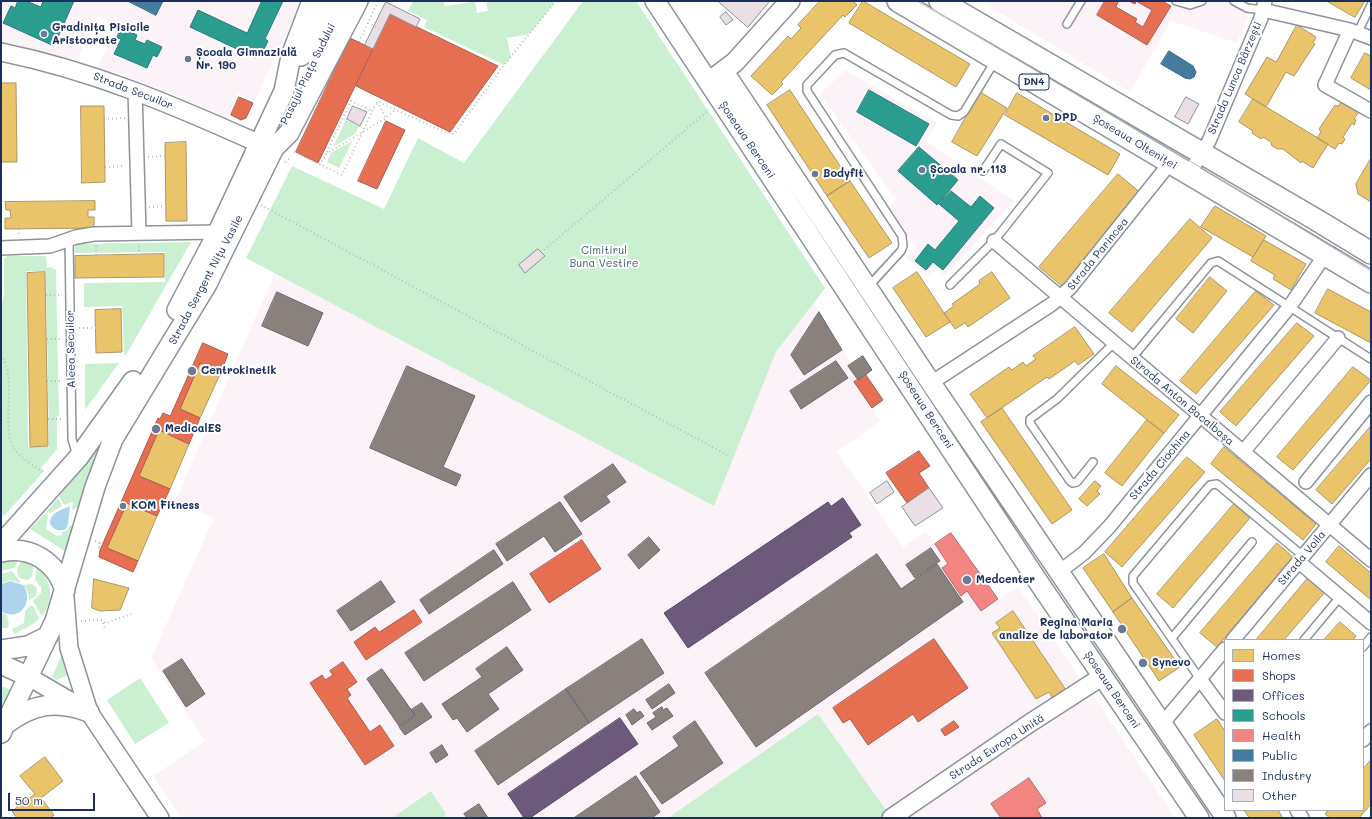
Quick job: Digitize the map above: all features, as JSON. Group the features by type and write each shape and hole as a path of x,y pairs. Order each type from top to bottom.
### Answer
{"main road":[{"name":"Strada Sergent Nițu Vasile","path":"4,728 16,670 48,636 65,590 95,487 113,439 191,312 249,199 284,91 291,56 312,1"},
{"name":"Pasajul Piața Sudului","path":"284,91 328,1"},
{"name":"Pasajul Piața Sudului","path":"267,146 342,1"},
{"name":"Strada Sergent Nițu Vasile","path":"1,544 78,458 113,410 157,344 188,291 218,232 267,146 289,134 358,1"},
{"name":"Șoseaua Berceni","path":"655,1 716,77 867,288 1226,818"},
{"path":"716,77 790,1"},
{"name":"Șoseaua Olteniței","path":"898,1 1371,282"},
{"name":"Șoseaua Olteniței","path":"940,1 1371,253"},
{"name":"Șoseaua Berceni","path":"716,77 979,491 1102,676 1199,818"},
{"path":"979,491 996,479"},
{"path":"1,552 24,551 39,556 56,571 65,590"},
{"path":"1,650 28,646 48,636"},
{"path":"1,655 16,670"},
{"path":"4,728 28,710 47,705 68,705 88,712"}],"street":[{"name":"Strada Lunca Bârzești","path":"1189,174 1213,131 1264,5"},
{"path":"1264,5 1354,31 1371,38"},
{"path":"1354,31 1325,85 1371,111"},
{"name":"Strada Secuilor","path":"1,52 76,70 135,90 267,146"},
{"path":"135,90 139,233"},
{"name":"Strada Parincea","path":"931,383 1060,298 1075,283 1170,163"},
{"path":"1,248 41,247 94,234 218,232"},
{"name":"Strada Anton Bacalbașa","path":"994,241 1371,560"},
{"name":"Strada Ciochina","path":"1059,572 1096,541 1201,416 1290,306 1325,255"},
{"path":"1243,452 1338,338"},
{"path":"1306,482 1371,402"},
{"name":"Strada Voila","path":"1234,639 1371,475"},
{"path":"1301,559 1340,597 1371,623"},
{"path":"65,590 66,622 69,648 88,712 160,818"},
{"path":"1162,724 1224,650"},
{"path":"16,670 61,694 88,712"},
{"name":"Strada Europa Unită","path":"891,818 1030,723 1102,676"},
{"path":"1200,679 1224,712"},
{"path":"1364,739 1371,731"}],"lane":[{"path":"1067,24 1080,1"},
{"path":"1176,1 1190,5 1202,1"},
{"path":"1234,1 1247,8 1264,5"},
{"path":"1354,31 1371,5"},
{"path":"867,288 901,252 903,246 902,236 807,91 807,85 835,55 844,53 951,115 958,116 964,112 996,59"},
{"path":"950,286 994,241 1048,173 1001,144 983,171"},
{"name":"Aleea Secuilor","path":"69,239 72,439 78,458"},
{"path":"1132,358 1214,261 1222,262 1371,359"},
{"path":"1093,462 1077,482 1073,483 1070,481 1030,423 1030,419 1057,399 1114,343"},
{"path":"1200,679 1133,583 1133,576 1210,485 1217,484 1301,559"},
{"path":"1172,638 1252,542"},
{"path":"1305,639 1340,597"},
{"path":"1364,646 1371,637"}],"path":[{"path":"359,42 378,1"},
{"path":"378,102 382,102 444,132 454,134 504,65 556,1"},
{"path":"368,23 382,30"},
{"path":"320,165 351,101 372,111"},
{"path":"294,152 342,176 372,111 378,102"},
{"path":"378,102 386,118"},
{"path":"326,154 386,118 396,109"},
{"path":"544,250 708,111"},
{"path":"104,118 136,118"},
{"path":"105,167 165,156"},
{"path":"249,199 344,248 729,456"},
{"path":"138,207 166,206"},
{"path":"46,295 70,294"},
{"path":"70,329 96,328"},
{"path":"47,339 70,338"},
{"path":"1,355 7,370 7,429 10,444 22,456 46,474"},
{"path":"47,381 71,381"},
{"path":"48,419 72,419"},
{"path":"93,540 102,544 99,547 101,548"},
{"path":"80,621 115,621 131,614"},
{"path":"103,622 105,629"}],"shaded area":[{"name":"Școala Gimnazială Nr. 190","path":"1,1 301,1 255,101 238,94 226,118 166,91 98,66 118,25 98,16 77,60 1,42"},
{"path":"980,1 1250,1 1246,20 1237,43 1171,21 1130,92"},
{"name":"Școala nr. 113","path":"845,70 937,123 926,141 1014,201 945,275 936,269 929,277 906,258 915,246 889,207 896,200 820,94"},
{"path":"275,273 713,505 776,352 814,302 851,364 848,366 858,380 854,383 880,421 837,452 903,547 926,531 948,564 942,569 961,596 967,591 982,612 1018,587 1086,687 888,813 671,818 181,818 153,776 205,741 151,658 214,518 175,501"},
{"path":"1090,691 1175,818 899,818"}],"green space":[{"path":"413,1 443,1 445,6 448,6 475,1 477,13 488,11 486,1 556,1 529,34 507,38 511,57 504,65 424,27 427,20 408,11"},
{"name":"Cimitirul Buna Vestire","path":"583,1 636,1 825,288 776,352 714,506 246,258 292,166 384,209 418,138 464,163"},
{"path":"346,120 359,126 355,134 333,147"},
{"path":"352,141 339,168 327,162 331,153"},
{"path":"191,242 126,355 124,354 122,306 84,307 84,283 165,282 165,252 75,253 75,244"},
{"path":"7,256 46,256 47,268 51,267 56,270 59,416 57,416 57,449 41,468 44,471 4,516 1,513 1,309 4,294 4,259","holes":["26,271 46,271 49,447 28,447"]},
{"path":"119,363 85,410 85,364"},
{"path":"97,450 100,451 82,505 72,510 73,502 64,505 59,496"},
{"path":"58,498 62,506 50,513 46,512"},
{"path":"44,514 48,515 46,529 57,536 62,535 62,532 67,530 70,525 75,527 68,553 30,529"},
{"path":"17,561 15,568 1,571 1,563"},
{"path":"21,561 34,565 32,576 28,580 22,579 18,576 17,570"},
{"path":"37,567 46,578 50,590 49,603 42,616 33,601 41,593 41,587 35,580"},
{"path":"12,571 21,583 10,580 1,583 1,574"},
{"path":"31,584 36,587 37,592 36,596 29,600 28,592 23,585"},
{"path":"31,605 34,607 40,618 33,624 14,634 12,629 24,623 25,611"},
{"path":"1,612 7,615 9,625 7,628 1,628"},
{"path":"63,652 69,675 56,680 52,677"},
{"path":"140,678 169,723 135,744 107,700"},
{"path":"1,686 10,689 1,707"},
{"path":"818,714 888,813 881,818 668,818"},
{"path":"431,791 446,814 441,818 392,818"}],"water":[{"path":"70,506 66,529 55,529 51,525 50,520 54,514"},
{"path":"10,581 23,585 27,598 23,609 19,613 14,614 8,614 1,611 1,584"}],"building: Homes":[{"path":"820,1 853,1 857,5 845,17 843,15 781,82 783,84 772,95 751,76 788,36 791,39 801,28 798,25"},
{"path":"863,1 970,64 956,87 849,23"},
{"path":"1327,1 1365,1 1355,17"},
{"path":"1297,25 1316,37 1313,43 1315,44 1294,76 1286,72 1266,107 1245,94 1267,57 1276,62"},
{"path":"1365,53 1371,56 1371,90 1351,78"},
{"path":"1,83 16,83 17,162 1,162"},
{"path":"790,90 850,181 827,196 767,105"},
{"path":"980,92 1007,108 977,156 952,142"},
{"path":"1017,93 1120,154 1108,175 1005,115"},
{"path":"1253,99 1328,144 1313,168 1302,161 1301,163 1283,149 1278,149 1272,146 1271,142 1263,137 1261,139 1252,133 1253,131 1239,122"},
{"path":"1342,101 1359,112 1354,119 1356,120 1354,125 1352,123 1343,137 1345,139 1342,144 1339,143 1335,149 1317,138 1321,132 1319,129 1335,105 1338,106"},
{"path":"81,106 104,106 105,182 82,183"},
{"path":"186,142 187,221 166,221 165,143"},
{"path":"1371,158 1371,202 1358,194 1356,184"},
{"path":"1118,174 1142,194 1063,287 1039,267"},
{"path":"850,181 892,243 869,258 827,196"},
{"path":"95,201 95,210 88,210 88,217 94,217 94,228 5,229 5,218 11,218 10,210 6,210 5,202"},
{"path":"1215,206 1266,236 1253,257 1201,227"},
{"path":"1190,219 1212,238 1132,332 1109,313"},
{"path":"1264,240 1306,264 1291,290 1273,279 1275,275 1251,261"},
{"path":"164,254 164,277 75,278 75,256"},
{"path":"45,272 48,446 30,447 27,273"},
{"path":"917,272 950,322 926,337 893,288"},
{"path":"992,272 1010,298 968,327 965,323 955,329 944,313 954,306 952,304 980,284 979,281"},
{"path":"1210,277 1227,291 1193,333 1176,319"},
{"path":"1328,289 1371,312 1371,343 1315,313"},
{"path":"1256,291 1274,305 1196,394 1180,381"},
{"path":"121,309 122,352 96,353 95,310"},
{"path":"1297,323 1314,336 1236,426 1220,412"},
{"path":"1075,327 1094,354 1078,365 1075,361 1049,379 1047,377 987,418 970,394 1009,367 1012,370 1023,362 1026,366 1036,359 1033,356"},
{"path":"200,363 221,372 200,418 180,409"},
{"path":"1116,366 1179,415 1164,433 1102,384"},
{"path":"1353,367 1371,380 1293,470 1277,457"},
{"path":"1002,408 1072,510 1052,524 981,422"},
{"path":"1147,420 1164,433 1122,486 1105,473"},
{"path":"1371,426 1371,459 1332,504 1316,490"},
{"path":"159,430 189,444 170,489 139,476"},
{"path":"1224,447 1316,524 1303,540 1211,464"},
{"path":"1187,457 1205,472 1122,567 1105,552"},
{"path":"1095,481 1101,486 1097,491 1100,494 1087,506 1079,499"},
{"path":"127,503 157,516 138,561 107,548"},
{"path":"1234,504 1250,518 1173,608 1157,594"},
{"path":"1277,543 1293,557 1217,647 1200,633"},
{"path":"1339,546 1371,573 1371,600 1326,562"},
{"path":"1104,554 1132,598 1113,612 1083,568"},
{"path":"1308,578 1325,592 1285,639 1257,639"},
{"path":"94,579 129,588 120,610 100,611 92,608"},
{"path":"1132,598 1180,667 1159,681 1113,612"},
{"path":"1013,611 1066,690 1053,699 1049,692 1036,699 992,633 1000,628 996,623"},
{"path":"1340,622 1356,636 1354,639 1325,639"},
{"path":"1217,719 1224,730 1224,780 1194,735"},
{"path":"45,757 63,781 41,798 54,815 50,818 17,818 12,811 35,794 20,776"},
{"path":"1371,760 1371,804 1359,818 1330,818 1325,814 1327,811 1364,811 1364,768"},
{"path":"1245,811 1279,811 1283,818 1250,818"}],"building: Shops":[{"path":"1105,1 1162,1 1171,6 1147,45 1097,15"},
{"path":"1119,1 1129,1 1135,4 1136,1 1152,10 1143,27 1135,22 1137,19 1116,7"},
{"path":"390,14 498,66 450,132 356,86"},
{"path":"350,38 373,49 318,163 296,152"},
{"path":"239,97 253,103 246,118 241,120 231,115"},
{"path":"386,121 405,130 377,189 358,181"},
{"path":"203,343 228,354 221,372 200,363 180,409 200,418 189,444 159,430 139,476 170,489 157,516 127,503 107,548 138,561 133,572 99,557 100,550 158,418 160,419 163,413 170,416"},
{"path":"866,375 883,400 872,408 854,382"},
{"path":"919,451 930,466 919,473 929,488 907,503 886,473"},
{"path":"582,540 601,569 549,603 530,574"},
{"path":"414,610 422,622 366,660 354,642 375,627 379,632"},
{"path":"934,639 968,688 918,722 913,714 868,745 850,719 843,723 833,708"},
{"path":"343,662 357,682 347,689 351,695 347,698 370,732 380,725 394,746 365,765 310,683 322,675 325,680 333,675 330,671"},
{"path":"954,721 959,727 945,736 941,730"}],"building: Offices":[{"path":"843,498 861,525 849,533 852,537 688,648 664,613 828,502 831,506"},
{"path":"620,718 638,744 530,818 524,818 508,794"}],"building: Schools":[{"name":"Gradinița Pisicile Aristocrate","path":"18,1 26,1 41,7 43,1 74,1 54,46 3,23 11,6 15,8"},
{"path":"262,1 283,1 265,39 268,41 264,49 261,48 256,58 190,27 198,10 247,33"},
{"path":"121,28 137,35 135,40 145,44 147,40 162,47 157,57 153,55 147,68 114,54 121,39 117,38"},
{"path":"869,90 929,124 916,146 857,112"},
{"path":"919,147 958,180 937,205 898,171"},
{"path":"951,191 971,207 980,196 994,208 943,270 933,262 926,270 915,261 928,244 935,250 959,221 939,204"}],"building: Health":[{"name":"Medcenter","path":"951,533 998,599 981,611 967,591 961,596 942,568 948,564 935,544"},
{"path":"1029,778 1046,803 1037,809 1042,818 1001,818 991,804"}],"building: Public":[{"path":"128,1 163,1 156,15"},
{"path":"1169,51 1193,66 1196,72 1194,77 1190,79 1185,78 1161,64"}],"building: Industry":[{"path":"277,292 323,313 308,346 262,326"},
{"path":"819,312 842,350 804,375 791,355"},
{"path":"863,356 872,370 858,380 848,366"},
{"path":"836,361 848,378 801,409 790,391"},
{"path":"407,366 475,396 443,467 461,475 456,486 370,448"},
{"path":"613,464 626,482 606,496 610,502 581,522 564,497"},
{"path":"560,502 582,534 555,552 544,536 507,561 496,544"},
{"path":"649,537 660,550 639,569 628,555"},
{"path":"931,548 940,561 915,578 906,565"},
{"path":"494,550 503,564 429,614 420,600"},
{"path":"877,554 901,589 937,564 963,602 756,747 705,673"},
{"path":"381,581 395,602 351,631 337,611"},
{"path":"513,582 531,610 424,681 405,653"},
{"path":"642,639 664,673 589,723 566,689"},
{"path":"507,647 523,670 488,694 499,709 467,732 457,718 453,720 442,704 482,677 476,669"},
{"path":"182,659 205,694 186,707 163,671"},
{"path":"382,669 415,715 399,726 367,679"},
{"path":"669,684 675,693 652,709 646,700"},
{"path":"566,689 589,723 498,785 475,751"},
{"path":"422,703 432,717 405,735 399,727 415,716 411,710"},
{"path":"662,707 663,710 667,708 673,716 652,730 647,723 656,717 653,713"},
{"path":"634,709 637,713 640,711 644,716 632,725 626,715"},
{"path":"695,721 723,763 662,804 640,773 679,746 673,737"},
{"path":"442,745 448,755 436,763 430,753"},
{"path":"636,776 660,812 652,818 574,818"},
{"path":"479,804 488,818 467,818 464,814"}],"building: Other":[{"path":"718,1 770,1 748,27"},
{"path":"386,2 420,19 416,27 390,14 373,49 365,45"},
{"path":"726,12 733,20 726,25 720,17"},
{"path":"1186,97 1199,104 1188,124 1175,117"},
{"path":"353,106 367,112 360,126 347,119"},
{"path":"538,249 545,256 525,273 519,265"},
{"path":"887,481 894,492 877,504 870,493"},
{"path":"929,488 943,508 915,526 902,507"}],"tram line":[{"path":"917,1 1195,164 1371,271"}],"place":[{"name":"Gradinița Pisicile Aristocrate","path":"44,34"},
{"name":"Școala Gimnazială Nr. 190","path":"188,59"},
{"name":"DPD","path":"1046,118"},
{"name":"Școala nr. 113","path":"922,170"},
{"name":"Bodyfit","path":"815,174"},
{"name":"Centrokinetik","path":"192,371"},
{"name":"MedicalES","path":"156,429"},
{"name":"KOM Fitness","path":"123,506"},
{"name":"Medcenter","path":"967,580"},
{"name":"Regina Maria analize de laborator","path":"1122,629"},
{"name":"Synevo","path":"1143,663"}]}
